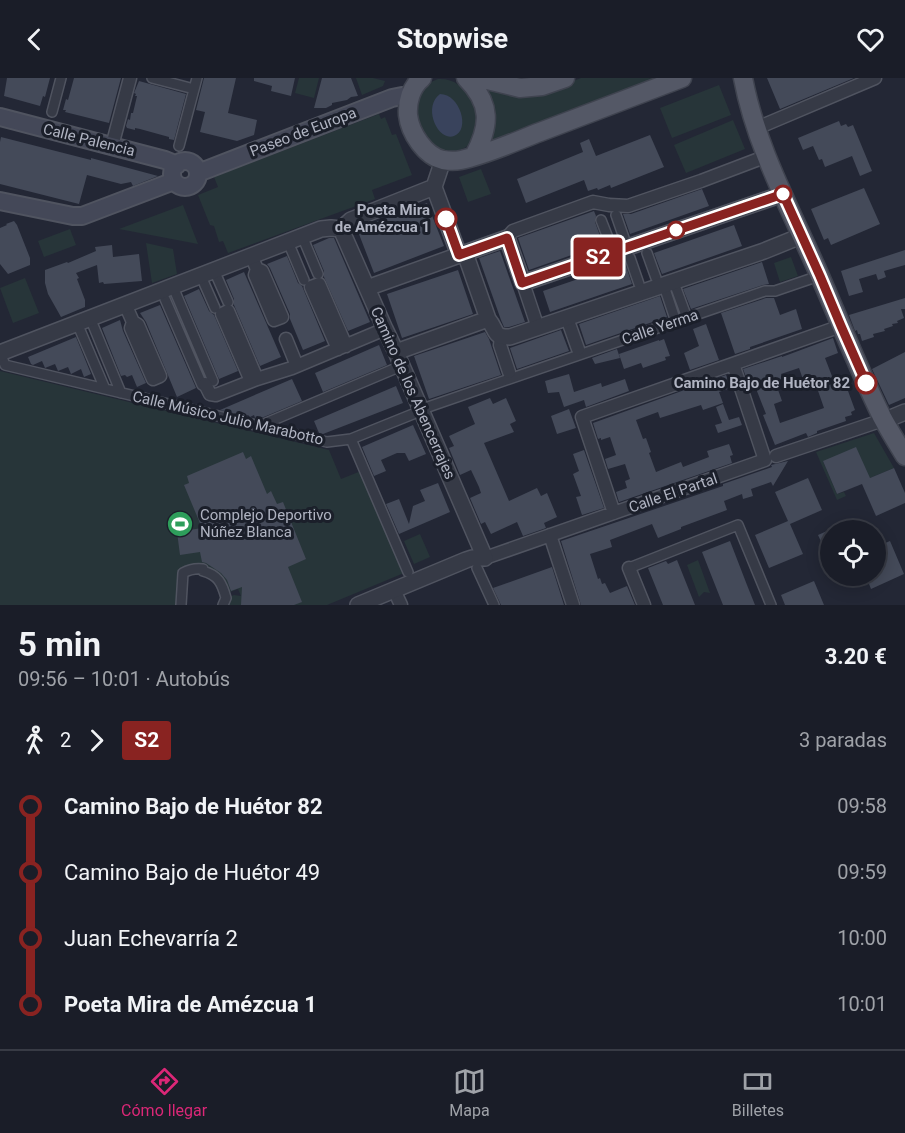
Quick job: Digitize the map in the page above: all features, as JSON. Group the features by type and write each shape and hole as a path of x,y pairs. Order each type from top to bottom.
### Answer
{"main road":[{"path":"466,78 476,88 485,106 486,123 482,141 474,156"},
{"path":"478,78 504,81 520,88 542,86 565,78"},
{"path":"415,84 408,117 412,129 426,150 433,156 443,160 458,161 682,78"},
{"path":"743,78 750,111 783,194 883,420 905,456"},
{"name":"Paseo de Europa","path":"198,172 402,96 415,84"},
{"name":"Calle Palencia","path":"0,117 165,160 176,173 184,162 188,162 195,166 198,172"},
{"path":"0,201 82,216 176,173"},
{"path":"883,420 905,443"}],"street":[{"path":"52,112 61,78"},
{"path":"112,146 130,78"},
{"path":"152,78 194,89"},
{"path":"179,146 197,78"},
{"path":"757,128 875,78"},
{"path":"367,288 507,238 513,231 593,202 609,206 628,206 767,156"},
{"path":"443,160 434,187 488,319 501,337 510,338 764,251 801,236"},
{"path":"1,357 125,304 254,262 321,229 341,229 351,220 434,187"},
{"path":"522,283 783,194"},
{"path":"616,215 624,238"},
{"path":"601,220 610,243"},
{"name":"Camino de los Abencerrajes","path":"341,229 396,352 481,563 494,605"},
{"path":"507,238 538,328"},
{"path":"305,243 318,274"},
{"path":"291,249 304,280"},
{"path":"647,252 656,278"},
{"path":"630,258 639,284"},
{"path":"217,278 228,302"},
{"name":"Calle Yerma","path":"428,407 579,352 765,291 775,291 810,279"},
{"path":"204,283 215,308"},
{"path":"676,288 687,318"},
{"path":"666,292 676,322"},
{"path":"176,294 210,394 216,395 297,366 385,330"},
{"path":"165,299 207,384"},
{"path":"125,304 133,322"},
{"path":"228,311 254,380 222,314 228,311"},
{"path":"567,318 579,352"},
{"path":"396,352 488,319"},
{"path":"93,325 121,393"},
{"path":"614,513 582,417 841,326"},
{"path":"80,330 105,389"},
{"path":"501,337 500,345 510,376"},
{"path":"286,339 297,366"},
{"name":"Calle Músico Julio Marabotto","path":"1,357 5,365 327,442 351,439"},
{"name":"Calle El Partal","path":"481,563 550,536 765,460 733,363"},
{"path":"259,426 394,369"},
{"path":"776,456 905,412"},
{"path":"408,572 351,439 413,414"},
{"path":"644,605 629,568 738,525 771,605"},
{"path":"550,536 573,605"},
{"path":"358,605 472,558 481,563"},
{"path":"182,605 183,573 198,568 219,580 226,598 223,605"},
{"path":"394,590 400,605"}],"shaded area":[{"path":"299,78 319,78 314,98 295,93"},
{"path":"356,78 385,81 383,86 362,95"},
{"path":"581,78 667,78 492,145 487,91 489,87 543,92"},
{"path":"438,79 453,81 465,90 475,107 476,131 470,143 459,150 446,151 435,146 426,136 420,124 417,111 419,98 426,87"},
{"path":"719,85 731,115 672,138 660,108"},
{"path":"379,114 381,119 385,117 392,135 396,134 412,175 372,190 375,199 228,253 223,241 219,242 214,226 210,225 198,195 218,187 214,177"},
{"path":"733,120 745,149 686,173 674,145"},
{"path":"481,169 491,194 468,202 459,177"},
{"path":"183,205 198,244 119,229"},
{"path":"70,229 76,245 44,257 38,241"},
{"path":"146,243 173,249 177,274 152,283"},
{"path":"791,257 798,276 780,282 774,263"},
{"path":"25,278 39,313 13,323 0,288"},
{"name":"Complejo Deportivo Núñez Blanca","path":"0,371 329,450 341,479 361,471 404,573 327,605 223,605 226,598 234,595 241,596 238,589 225,594 206,572 183,573 181,605 0,605"},
{"path":"874,433 894,468 870,478 823,461 837,494 844,492 846,496 837,500 816,452"},
{"path":"420,534 430,557 414,564 404,541"},
{"path":"698,560 710,593 704,592 699,597 687,565"}],"water":[{"path":"440,94 453,100 461,113 462,127 454,136 443,134 434,122 432,107"}],"building":[{"path":"7,78 50,78 40,106 4,96"},
{"path":"74,78 121,78 109,123 63,110"},
{"path":"204,78 236,78 228,113 257,120 254,135 237,141 200,132 205,112 196,110"},
{"path":"254,78 295,78 291,96 271,91 272,86 254,81"},
{"path":"322,78 351,78 358,96 332,103 326,108 314,108"},
{"path":"767,78 854,78 780,109"},
{"path":"139,81 186,94 174,140 140,129 127,128 128,119 130,120 131,113 133,113 137,96 134,93"},
{"path":"839,121 841,126 853,125 872,171 860,176 852,156 825,167 813,146 803,150 798,138"},
{"path":"650,135 664,167 611,188 610,185 588,191 584,180 526,203 517,179 583,152 580,143 589,139 596,156"},
{"path":"1,137 158,176 133,186 131,182 121,184 87,175 79,204 0,184"},
{"path":"864,188 880,224 831,245 828,238 824,240 811,209"},
{"path":"702,189 709,206 630,234 623,214 631,214"},
{"path":"427,203 444,246 374,273 357,229"},
{"path":"594,211 595,222 603,244 529,270 518,238"},
{"path":"14,221 30,258 30,265 8,274 0,264 0,228"},
{"path":"734,225 742,246 662,274 654,253"},
{"path":"334,238 370,322 348,331 324,277 324,271 313,245"},
{"path":"112,245 113,257 139,254 142,281 99,283 97,265 76,273 85,307 61,317 48,294 45,270 96,251 95,247"},
{"path":"905,250 905,265 884,271 886,277 878,280 876,274 859,279 863,292 849,296 841,271"},
{"path":"500,251 525,322 509,327 504,327 479,258"},
{"path":"287,256 325,341 303,350 290,314 267,264"},
{"path":"762,262 769,284 691,309 683,289"},
{"path":"625,263 632,284 550,312 543,291"},
{"path":"458,270 473,314 402,338 387,294"},
{"path":"244,272 281,357 260,366 226,280"},
{"path":"199,289 209,311 214,315 238,371 219,379 184,296"},
{"path":"660,296 667,317 586,345 579,324"},
{"path":"766,298 774,298 780,315 796,309 802,329 735,354 721,313"},
{"path":"905,298 905,309 901,309 904,318 884,329 885,331 873,334 874,337 862,341 849,315"},
{"path":"160,305 196,388 177,397 146,322 140,313"},
{"path":"120,320 146,383 137,387 132,375 121,376 102,328"},
{"path":"706,324 719,360 690,370 684,353 699,346 693,329"},
{"path":"561,330 569,351 517,369 510,348"},
{"path":"485,332 501,375 429,399 414,356"},
{"path":"76,337 91,374 84,377 81,369 71,374 68,367 58,371 55,364 45,368 42,361 31,364 28,357"},
{"path":"833,338 838,353 825,358 835,384 844,380 855,410 851,412 852,415 845,417 846,421 817,431 808,437 806,433 775,445 753,381 748,382 743,369","holes":["799,368 806,388 816,385 824,408 780,423 774,404 782,401 776,384 784,381 781,374"]},
{"path":"664,339 670,356 665,357 666,360 643,368 641,363 624,369 619,354"},
{"path":"379,345 387,365 323,392 315,373"},
{"path":"617,349 620,358 595,364 592,358"},
{"path":"905,352 905,398 889,405 872,369"},
{"path":"569,374 574,392 601,383 602,387 625,379 629,391 586,407 584,400 564,407 559,392 548,393 545,381"},
{"path":"726,375 731,388 719,392 723,403 703,410 701,405 660,418 658,412 636,420 643,439 646,438 656,472 681,462 683,467 709,457 707,451 729,444 733,455 730,456 732,463 619,502 616,492 627,488 625,481 630,479 625,464 608,469 605,459 616,455 610,437 598,439 593,423"},
{"path":"292,379 302,401 259,419 254,415 250,417 220,410"},
{"path":"396,386 403,403 323,434 319,433 314,421"},
{"path":"490,398 493,404 506,398 516,421 510,424 514,432 484,443 509,501 537,488 541,496 547,493 557,517 544,523 546,528 523,536 517,522 491,534 485,522 481,524 470,498 481,493 479,487 471,470 460,475 449,448 454,446 449,436 475,424 468,407"},
{"path":"723,404 729,420 739,417 742,425 718,433 715,425 722,423 716,407"},
{"path":"569,409 576,428 557,434 551,416"},
{"path":"413,425 426,454 409,461 405,453 397,453 381,460 386,471 374,476 362,447"},
{"path":"856,447 870,478 894,468 905,493 905,503 876,516 862,484 837,494 823,461"},
{"path":"584,450 604,508 582,515 576,497 581,496 573,474 579,471 573,454"},
{"path":"243,452 246,459 251,456 267,494 271,491 277,504 283,502 306,559 288,567 302,602 294,605 241,605 242,587 231,591 227,580 221,573 202,562 200,552 180,555 177,532 202,528 184,485 189,483 187,476"},
{"path":"788,461 773,486 771,482 751,489 753,496 743,499 742,494 724,501 727,510 658,538 652,524 610,540 612,547 590,554 598,579 600,578 602,584 605,583 610,593 627,586 635,605 581,605 561,541 723,486 723,484 772,467 771,465"},
{"path":"808,478 822,510 790,524 803,554 769,568 755,535 788,521 775,492"},
{"path":"438,483 450,512 399,534 386,504 399,499 409,524 413,506 425,501 420,490"},
{"path":"730,541 755,605 723,605 702,552"},
{"path":"890,541 904,574 886,582 886,543"},
{"path":"677,560 695,605 663,605 648,568 666,561 668,564"},
{"path":"552,567 564,605 501,605 493,588"},
{"path":"814,581 824,605 785,605 781,595"}],"bus line":[{"name":"S2","path":"446,219 459,255 507,238 522,283 783,194 866,383"}],"place":[{"name":"Poeta Mira de Amézcua 1","path":"446,219"},
{"name":"Camino Bajo de Huétor 82","path":"866,383"},
{"name":"Complejo Deportivo Núñez Blanca","path":"180,524"}]}
